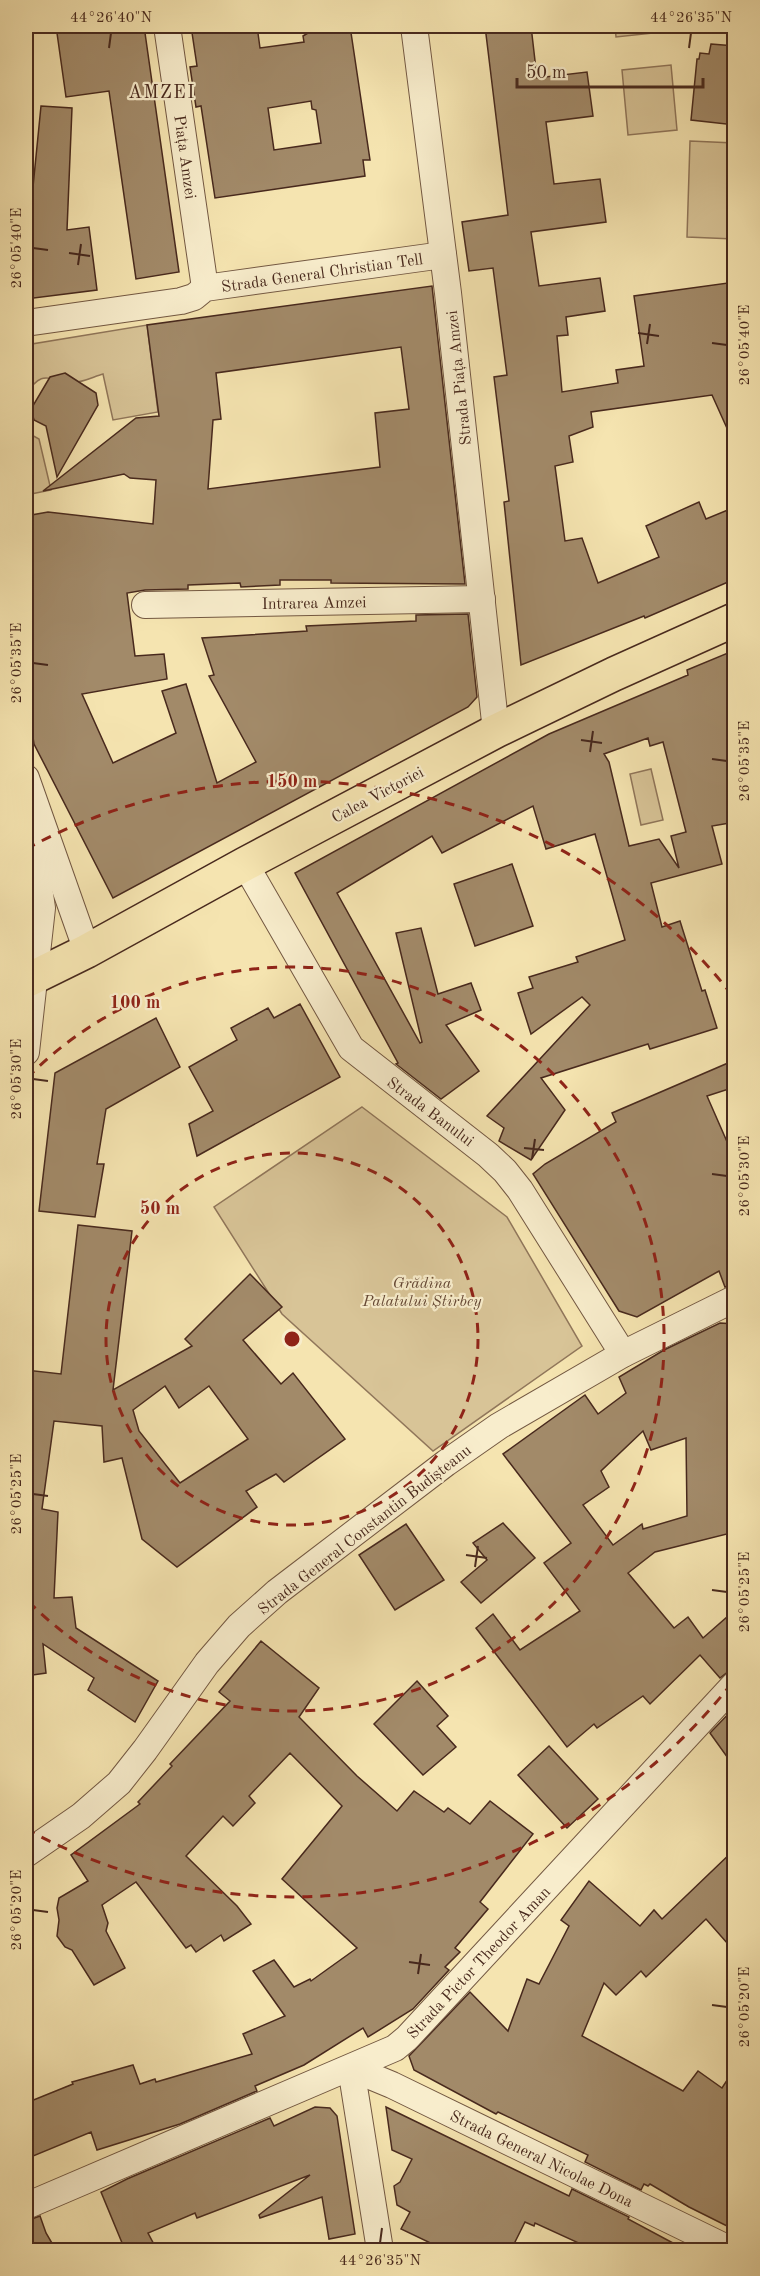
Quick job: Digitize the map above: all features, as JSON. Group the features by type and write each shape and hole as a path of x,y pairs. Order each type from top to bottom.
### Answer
{"main road":[{"name":"Calea Victoriei","path":"30,979 87,951 496,731 614,674 735,620"}],"street":[{"name":"Piața Amzei","path":"167,26 205,288"},
{"name":"Strada Piața Amzei","path":"414,26 443,255 496,731"},
{"name":"Strada General Christian Tell","path":"26,323 181,301 194,297 205,288 443,255"},
{"name":"Intrarea Amzei","path":"145,605 482,599"},
{"path":"26,778 87,951"},
{"path":"26,822 42,908 30,979 26,1052"},
{"name":"Strada Banului","path":"245,864 351,1048 488,1155 505,1171 520,1190 623,1354"},
{"name":"Strada General Constantin Budișteanu","path":"26,1853 81,1816 119,1783 207,1663 240,1626 277,1592 436,1470 490,1432 623,1354 735,1299"},
{"name":"Strada Pictor Theodor Aman","path":"26,2206 395,2048 407,2038 735,1685"},
{"path":"351,2068 380,2250"},
{"name":"Strada General Nicolae Dona","path":"351,2068 392,2085 731,2250"}],"green space":[{"path":"615,26 690,26 690,29 616,37"},
{"path":"671,65 677,130 628,135 622,70"},
{"path":"690,141 734,143 734,239 687,237"},
{"path":"147,325 158,412 113,420 103,374 75,382 43,378 32,386 26,395 26,345"},
{"path":"26,422 28,433 39,439 51,490 26,495"},
{"path":"651,769 663,820 641,825 630,774"},
{"name":"Grădina Palatului Știrbey","path":"362,1107 507,1217 582,1346 433,1451 282,1314 214,1207"}],"building":[{"path":"56,26 144,26 179,272 136,279 109,91 66,97"},
{"path":"191,26 239,26 239,29 257,26 260,48 304,42 303,36 308,33 307,26 350,26 370,160 363,160 365,176 215,198 201,106 196,107 190,67 197,66","holes":["311,101 312,109 316,110 321,143 274,150 268,108"]},
{"path":"485,26 531,26 537,78 587,72 593,116 546,122 554,184 600,179 606,222 531,232 539,286 600,278 605,311 566,317 568,335 557,336 562,392 618,383 616,370 644,366 634,296 735,282 735,446 712,395 591,412 593,427 569,436 573,462 555,466 565,541 582,538 598,583 659,557 646,526 699,502 706,519 735,507 735,579 645,618 644,616 521,665 504,502 509,501 494,377 507,375 493,268 469,271 462,222 508,215"},
{"path":"711,44 735,46 735,125 691,120 697,59 700,53 709,54"},
{"path":"41,106 72,108 67,230 89,227 97,290 26,299 26,207 31,207"},
{"path":"432,286 465,584 331,583 331,580 280,580 280,585 241,587 240,583 188,585 188,589 145,590 127,593 135,656 164,654 167,679 82,694 113,763 176,733 162,691 186,684 217,783 256,762 209,676 214,675 202,638 307,631 306,626 416,621 416,615 468,614 477,697 468,707 113,898 34,744 26,690 26,516 48,512 153,524 156,480 130,478 124,474 43,491 136,418 159,416 147,325","holes":["401,347 409,409 375,413 380,467 208,489 213,420 221,419 216,373"]},
{"path":"65,373 96,393 98,405 57,477 46,426 34,420 31,409 50,377"},
{"path":"735,650 735,822 712,826 722,864 651,883 662,927 680,921 702,991 705,990 717,1028 650,1049 648,1044 541,1078 565,1110 531,1160 499,1141 504,1128 487,1116 590,1005 582,997 531,1034 518,993 533,988 529,977 578,962 576,957 625,940 595,834 546,849 533,806 442,853 432,836 337,893 420,1043 422,1042 396,933 421,928 438,994 471,983 481,1010 446,1025 479,1071 441,1099 396,1064 398,1063 295,873 549,734 688,675 687,670","holes":["648,738 650,746 663,742 686,832 671,836 679,868 659,839 629,846 609,762 604,754"]},
{"path":"512,864 533,926 475,946 454,884"},
{"path":"300,1004 340,1077 197,1156 189,1124 213,1111 189,1067 237,1040 231,1028 268,1008 274,1018"},
{"path":"156,1018 180,1067 106,1109 97,1164 104,1164 95,1217 39,1211 55,1073"},
{"path":"735,1060 735,1087 707,1096 735,1160 735,1284 725,1287 719,1271 637,1317 619,1311 533,1174 545,1164 616,1122 612,1113"},
{"path":"78,1225 132,1231 113,1390 192,1346 185,1339 250,1274 282,1307 243,1340 281,1384 293,1373 345,1439 284,1482 276,1474 246,1491 257,1507 177,1567 142,1539 122,1458 104,1462 102,1426 54,1421 42,1509 58,1512 54,1598 72,1597 76,1628 158,1681 135,1722 88,1690 94,1678 43,1644 46,1673 26,1676 26,1370 61,1374","holes":["165,1386 179,1408 209,1386 248,1439 180,1483 139,1431 133,1410"]},
{"path":"720,1323 735,1324 735,1532 655,1552 628,1573 674,1628 688,1617 703,1638 735,1610 735,1670 729,1671 720,1678 700,1655 650,1704 643,1696 597,1728 594,1724 567,1747 476,1628 493,1614 520,1650 580,1611 544,1563 571,1543 503,1454 585,1395 598,1414 626,1393 619,1377 664,1350","holes":["643,1431 651,1450 686,1438 687,1516 643,1529 642,1524 613,1545 583,1505 609,1487 601,1471"]},
{"path":"503,1523 535,1558 481,1603 461,1582 487,1560 473,1543"},
{"path":"406,1524 444,1580 395,1610 359,1555"},
{"path":"261,1641 319,1688 299,1717 357,1776 397,1811 414,1791 444,1812 448,1808 470,1824 490,1801 533,1834 480,1902 488,1909 455,1948 460,1952 445,1967 449,1970 413,2009 368,2037 363,2028 304,2065 255,2086 257,2091 180,2124 97,2150 91,2132 26,2159 26,2103 73,2084 72,2082 133,2065 140,2084 155,2079 156,2082 252,2054 243,2034 285,2016 253,1971 274,1960 294,1987 310,1979 311,1981 357,1948 282,1879 342,1806 290,1753 249,1796 255,1803 233,1826 223,1816 186,1856 237,1906 251,1924 224,1941 221,1935 196,1952 191,1945 186,1948 136,1882 102,1905 108,1923 106,1931 125,1968 94,1985 72,1950 65,1947 57,1936 59,1898 88,1881 71,1855 140,1804 138,1802 172,1766 170,1764 230,1701 219,1692"},
{"path":"417,1681 448,1716 437,1726 456,1747 423,1775 374,1724"},
{"path":"735,1707 735,1768 710,1733"},
{"path":"549,1746 598,1799 567,1828 518,1775"},
{"path":"735,1849 735,1952 706,1919 646,1977 641,1971 616,1995 604,1983 582,2036 683,2091 698,2071 722,2088 735,2068 735,2230 650,2184 648,2186 644,2184 641,2190 585,2162 588,2155 498,2112 496,2114 414,2070 409,2056 470,1992 508,2031 527,1979 539,1984 569,1926 561,1920 589,1881 640,1926 654,1910 662,1919"},
{"path":"315,2107 330,2108 337,2116 355,2234 329,2239 322,2197 260,2218 259,2215 310,2175 197,2218 195,2213 148,2233 157,2250 125,2250 101,2192 270,2118 274,2126"},
{"path":"386,2107 569,2196 572,2189 629,2217 628,2219 686,2250 578,2250 581,2244 535,2223 534,2226 525,2222 511,2250 445,2250 401,2229 410,2212 397,2205 394,2186 400,2182 412,2159 392,2150"},
{"path":"40,2216 46,2233 56,2250 26,2250 26,2221"}],"district":[{"name":"AMZEI","path":"162,92"}]}
